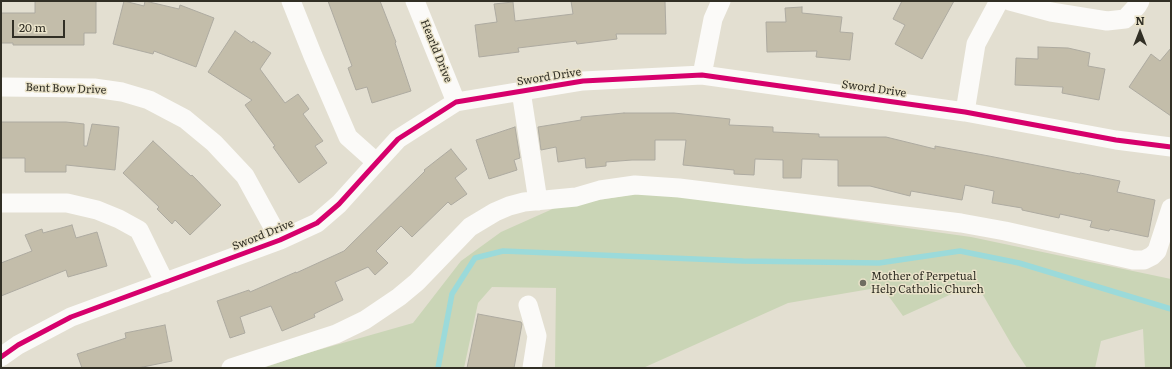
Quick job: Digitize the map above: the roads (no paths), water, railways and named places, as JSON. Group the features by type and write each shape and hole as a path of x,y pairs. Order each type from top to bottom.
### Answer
{"street":[{"path":"291,1 348,137 376,162"},
{"name":"Hearld Drive","path":"416,1 456,102"},
{"path":"702,75 713,19 722,1"},
{"path":"965,112 976,44 999,1"},
{"path":"1010,1 1051,12 1106,21 1125,19 1140,1"},
{"name":"Sword Drive","path":"1,358 18,345 71,317 280,240 317,224 339,204 398,139 456,102 583,81 702,75 965,112 1116,140 1171,147"},
{"name":"Bent Bow Drive","path":"1,87 94,88 122,92 149,100 185,118 214,143 245,176 280,240"},
{"path":"521,91 538,201"},
{"path":"230,368 336,334 365,320 399,297 417,282 470,227 495,212 524,202 576,197 600,190 635,185 679,188 961,224 1004,231 1133,260 1144,260 1152,256 1156,251 1171,208"},
{"path":"1,203 67,203 97,210 119,219 139,230 165,283"},
{"path":"528,305 537,336 532,368"}],"waterway":[{"path":"438,368 452,294 475,258 503,251 743,261 879,263 960,251 1019,263 1171,309"}],"place":[{"name":"Mother of Perpetual Help Catholic Church","path":"863,283"}]}
